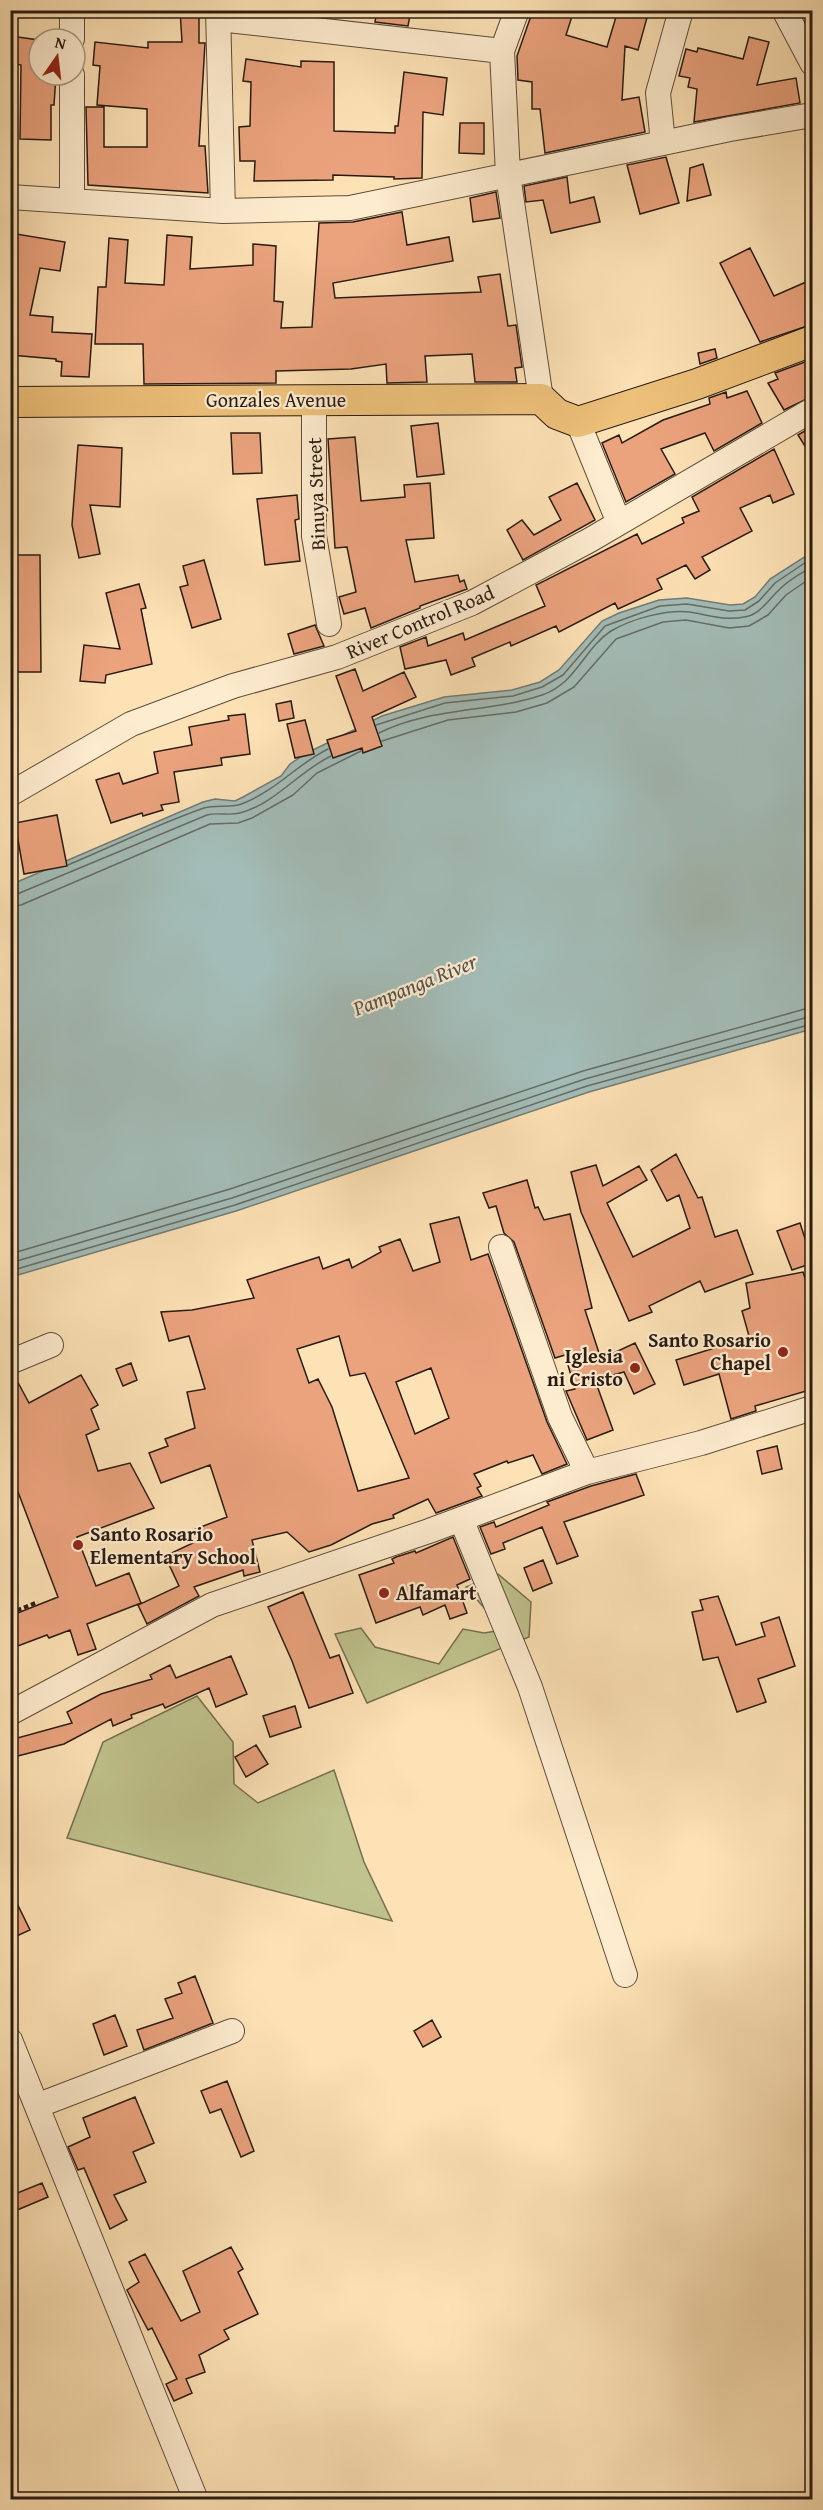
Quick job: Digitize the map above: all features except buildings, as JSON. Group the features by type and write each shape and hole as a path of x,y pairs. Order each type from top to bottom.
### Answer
{"main road":[{"path":"541,399 557,414 578,422 697,384 813,340"},
{"name":"Gonzales Avenue","path":"10,402 541,399"}],"street":[{"path":"72,10 72,27"},
{"path":"517,10 502,51 508,175 541,399"},
{"path":"663,143 658,93 681,10"},
{"path":"784,10 813,63"},
{"path":"223,211 218,15 502,51"},
{"path":"72,87 72,199"},
{"path":"10,197 72,199 223,211 350,208 663,143 813,115"},
{"name":"Binuya Street","path":"314,399 314,536 329,624"},
{"name":"River Control Road","path":"10,794 131,724 233,686 337,657 472,603 619,523 813,410"},
{"path":"578,422 619,523"},
{"path":"501,1247 560,1417 586,1472"},
{"path":"10,1362 51,1344"},
{"path":"10,1713 212,1605 461,1519 586,1472 702,1443 813,1408"},
{"path":"461,1519 530,1687 625,1975"},
{"path":"39,2105 232,2031"},
{"path":"10,2040 39,2105 196,2499"}],"path":[{"path":"10,1613 38,1602"}],"green space":[{"path":"498,1574 531,1602 529,1637 367,1703 335,1634 361,1628 375,1647 439,1664 463,1629 484,1633 508,1629 492,1617 466,1587"},
{"path":"197,1696 233,1742 234,1784 258,1803 334,1770 364,1862 392,1921 67,1838 103,1742"}],"water":[{"name":"Pampanga River","path":"812,552 812,1029 589,1092 236,1211 11,1277 10,885 203,802 215,799 235,801 281,776 290,764 305,754 382,716 444,697 512,690 540,682 559,670 602,621 619,613 659,600 687,598 730,605 743,604 755,597 770,579"}],"place":[{"name":"Santo Rosario Chapel","path":"783,1352"},
{"name":"Iglesia ni Cristo","path":"635,1368"},
{"name":"Santo Rosario Elementary School","path":"78,1545"},
{"name":"Alfamart","path":"384,1593"}]}
